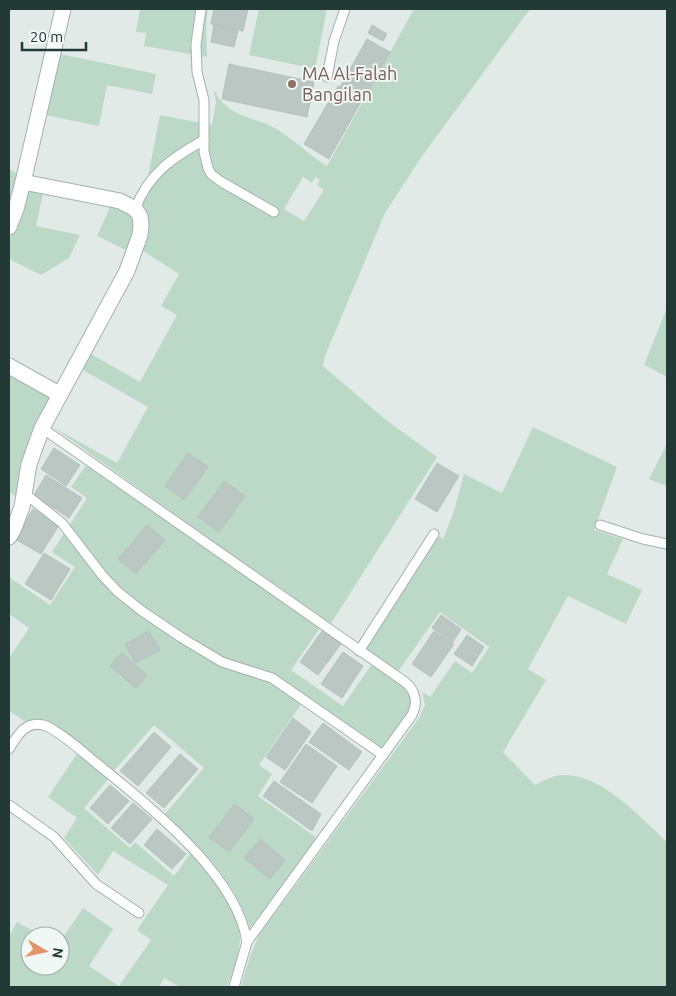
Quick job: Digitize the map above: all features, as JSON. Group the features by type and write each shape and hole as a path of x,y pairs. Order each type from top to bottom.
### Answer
{"street":[{"path":"9,227 16,210 23,182 63,9"},
{"path":"9,537 18,519 29,464 42,428 133,257 141,225 140,216 135,209 120,201 23,182"},
{"path":"9,366 59,394"}],"lane":[{"path":"201,9 196,44 198,72 204,100 206,161 211,174 236,191 274,212"},
{"path":"327,77 334,41 345,9"},
{"path":"135,209 147,185 159,171 175,157 204,140"},
{"path":"42,428 405,682 411,687 414,694 416,702 412,715 247,942 234,987"},
{"path":"24,494 62,523 102,575 118,592 142,611 222,662 261,673 282,684 383,755"},
{"path":"600,525 643,539 667,544"},
{"path":"359,651 434,534"},
{"path":"9,749 18,733 25,727 34,724 51,728 83,753 179,835 208,865 236,908 245,930 247,942"},
{"path":"9,805 54,837 96,884 139,913"}],"green space":[{"path":"140,9 208,9 206,25 207,57 144,46 146,33 136,32"},
{"path":"259,9 327,9 315,69 249,55"},
{"path":"414,9 530,9 420,159 385,213 325,356 323,366 386,420 437,457 330,625 53,427 117,463 148,407 83,370 91,354 140,382 177,315 161,306 179,274 143,251 149,223 142,207 160,115 212,125 216,102 214,90 227,107 281,132 327,166","holes":["303,177 312,183 315,177 320,180 317,185 324,190 304,221 284,209"]},
{"path":"60,54 156,74 152,94 107,85 99,126 45,115"},
{"path":"9,169 20,175 9,217"},
{"path":"28,190 43,193 36,226 80,235 69,258 41,275 9,259 9,238 21,220"},
{"path":"111,205 127,213 133,222 133,234 128,251 97,236"},
{"path":"667,308 667,377 644,365"},
{"path":"9,375 49,398 36,428 17,497 9,492"},
{"path":"533,427 617,467 594,530 623,539 607,574 642,590 626,624 568,596 528,669 546,680 503,752 535,785 561,775 579,777 593,782 633,810 667,842 667,987 241,987 249,959 259,935 419,718 425,705 422,692 430,697 455,661 472,673 489,647 440,612 397,673 357,644 431,531 443,539 454,511 464,474 502,493"},
{"path":"667,444 667,486 649,479"},
{"path":"86,465 320,628 291,670 343,706 372,664 398,681 410,693 412,700 406,717 377,757 302,703 259,765 272,774 258,796 317,838 250,928 236,895 226,880 204,852 165,814 204,768 154,725 113,772 56,725 39,719 26,722 9,711 9,658 29,628 9,614 9,577 50,605 75,567 52,552 87,498 71,487"},
{"path":"77,754 108,779 84,808 130,848 135,842 174,876 190,854 222,894 239,928 238,951 227,987 180,987 164,978 159,987 10,987 9,937 17,922 24,926 20,926 20,976 70,976 70,927 83,908 113,929 89,966 119,986 151,940 137,930 168,885 113,851 98,875 64,838 77,818 48,797"}],"building":[{"path":"214,9 248,9 243,31 211,24"},
{"path":"214,25 238,30 234,47 211,42"},
{"path":"372,25 387,34 383,41 368,33"},
{"path":"367,39 390,52 363,100 340,87"},
{"path":"229,64 314,82 307,117 222,99"},
{"path":"338,86 362,100 329,159 304,144"},
{"path":"54,448 80,465 66,486 41,469"},
{"path":"188,453 208,467 184,500 165,486"},
{"path":"437,463 459,476 437,512 415,499"},
{"path":"46,475 82,498 69,518 34,495"},
{"path":"224,481 245,496 219,532 198,517"},
{"path":"33,509 59,525 41,554 15,539"},
{"path":"147,525 165,540 136,574 118,559"},
{"path":"44,553 70,569 51,600 25,584"},
{"path":"441,615 461,629 453,642 432,628"},
{"path":"149,631 160,650 135,663 125,644"},
{"path":"322,631 341,644 318,675 300,662"},
{"path":"434,631 454,644 431,677 412,664"},
{"path":"467,635 484,647 472,666 454,654"},
{"path":"343,652 363,666 342,698 321,684"},
{"path":"122,653 147,675 136,688 110,666"},
{"path":"293,718 311,732 285,770 266,757"},
{"path":"323,723 362,752 349,770 309,742"},
{"path":"154,732 171,747 138,786 120,771"},
{"path":"306,744 337,766 312,803 280,782"},
{"path":"180,754 198,769 164,808 146,793"},
{"path":"274,781 321,814 312,831 263,796"},
{"path":"110,785 129,801 108,824 90,808"},
{"path":"133,803 152,819 130,844 111,828"},
{"path":"235,804 254,819 229,852 209,837"},
{"path":"157,829 186,854 172,869 144,845"},
{"path":"260,839 285,860 270,879 244,858"}],"place":[{"name":"MA Al-Falah Bangilan","path":"292,84"}]}
